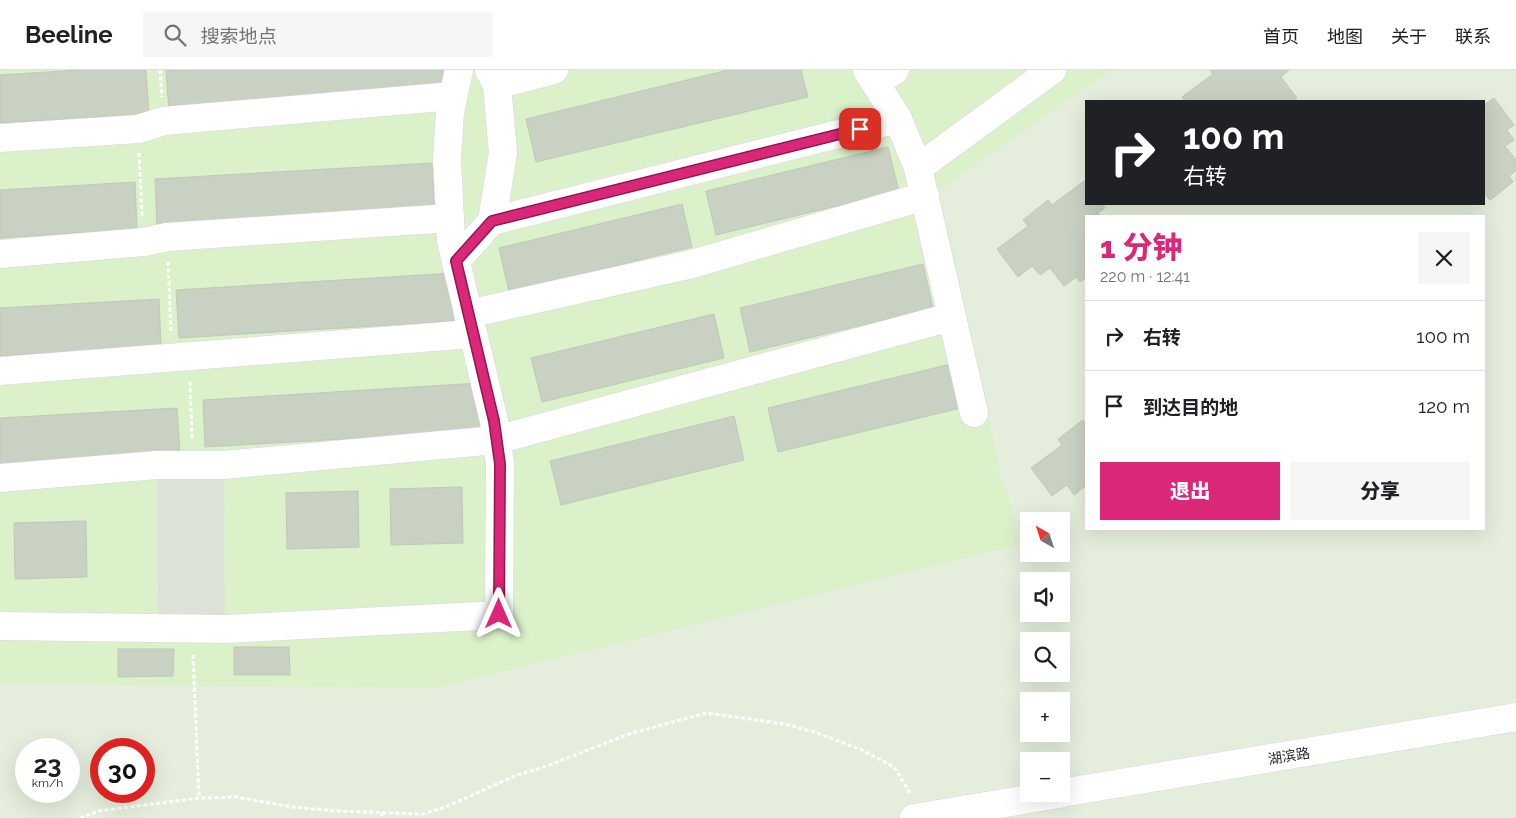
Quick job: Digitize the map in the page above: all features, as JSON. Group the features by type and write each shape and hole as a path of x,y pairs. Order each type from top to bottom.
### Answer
{"street":[{"path":"456,261 492,221 503,153 493,77 554,70"},
{"path":"918,168 1052,70"},
{"path":"879,74 918,168 974,413"},
{"path":"0,138 138,130 164,121 456,83 450,112 447,158 451,241 494,421 500,464 499,614 192,629 0,626"},
{"path":"492,221 898,120"},
{"path":"0,371 180,357 470,324 692,264 925,196"},
{"path":"0,254 155,240 450,218"},
{"path":"0,478 157,465 224,465 496,440 951,317"},
{"name":"湖滨路","path":"1070,792 1516,717"},
{"name":"湖滨路","path":"919,817 1020,801"}],"path":[{"path":"138,130 155,240 180,357 193,465"},
{"path":"192,629 199,798"},
{"path":"80,818 99,811 199,798 236,797 292,807 338,811 422,814 443,808 518,775 555,763 629,734 706,713 785,724 817,733 862,750 894,767 919,817"},
{"path":"382,812 382,818"}],"shaded area":[{"path":"0,70 1111,70 939,190 980,372 1000,475 1011,507 1018,545 436,688 0,684"},
{"path":"157,465 224,465 225,629 158,629"}],"building":[{"path":"79,70 146,70 149,114 0,123 0,75"},
{"path":"166,70 445,70 446,89 169,112"},
{"path":"728,70 801,70 808,97 536,162 526,119"},
{"path":"1210,70 1289,70 1281,77 1297,98 1294,100 1184,100 1182,97 1213,74"},
{"path":"1494,98 1514,125 1507,130 1514,140 1505,146 1516,160 1516,171 1509,176 1513,182 1490,200 1485,194 1485,104"},
{"path":"888,147 899,191 716,235 706,191"},
{"path":"432,163 435,211 157,227 155,179"},
{"path":"1084,181 1085,205 1103,205 1105,208 1098,213 1099,215 1085,215 1085,279 1080,282 1076,277 1064,286 1050,268 1040,275 1032,266 1018,277 997,249 1028,226 1023,220 1048,200 1052,205"},
{"path":"135,182 137,229 0,238 0,190"},
{"path":"682,204 692,247 509,292 499,248"},
{"path":"923,264 933,308 750,352 740,308"},
{"path":"454,273 456,321 179,338 176,290"},
{"path":"159,299 161,347 0,356 0,308"},
{"path":"714,314 724,358 542,402 531,358"},
{"path":"951,364 961,408 778,452 768,408"},
{"path":"480,383 483,431 205,447 203,400"},
{"path":"177,408 180,455 0,466 0,418"},
{"path":"734,416 744,460 561,505 550,461"},
{"path":"1083,420 1085,423 1085,488 1084,487 1074,495 1067,485 1052,496 1031,468 1062,445 1058,439"},
{"path":"462,487 463,543 391,545 390,489"},
{"path":"358,491 359,547 287,549 286,493"},
{"path":"86,521 87,577 15,579 14,523"},
{"path":"234,647 289,647 290,675 234,675"},
{"path":"118,649 174,649 173,676 118,677"}],"route":[{"path":"499,614 500,464 494,421 456,261 492,221 860,129"}]}
